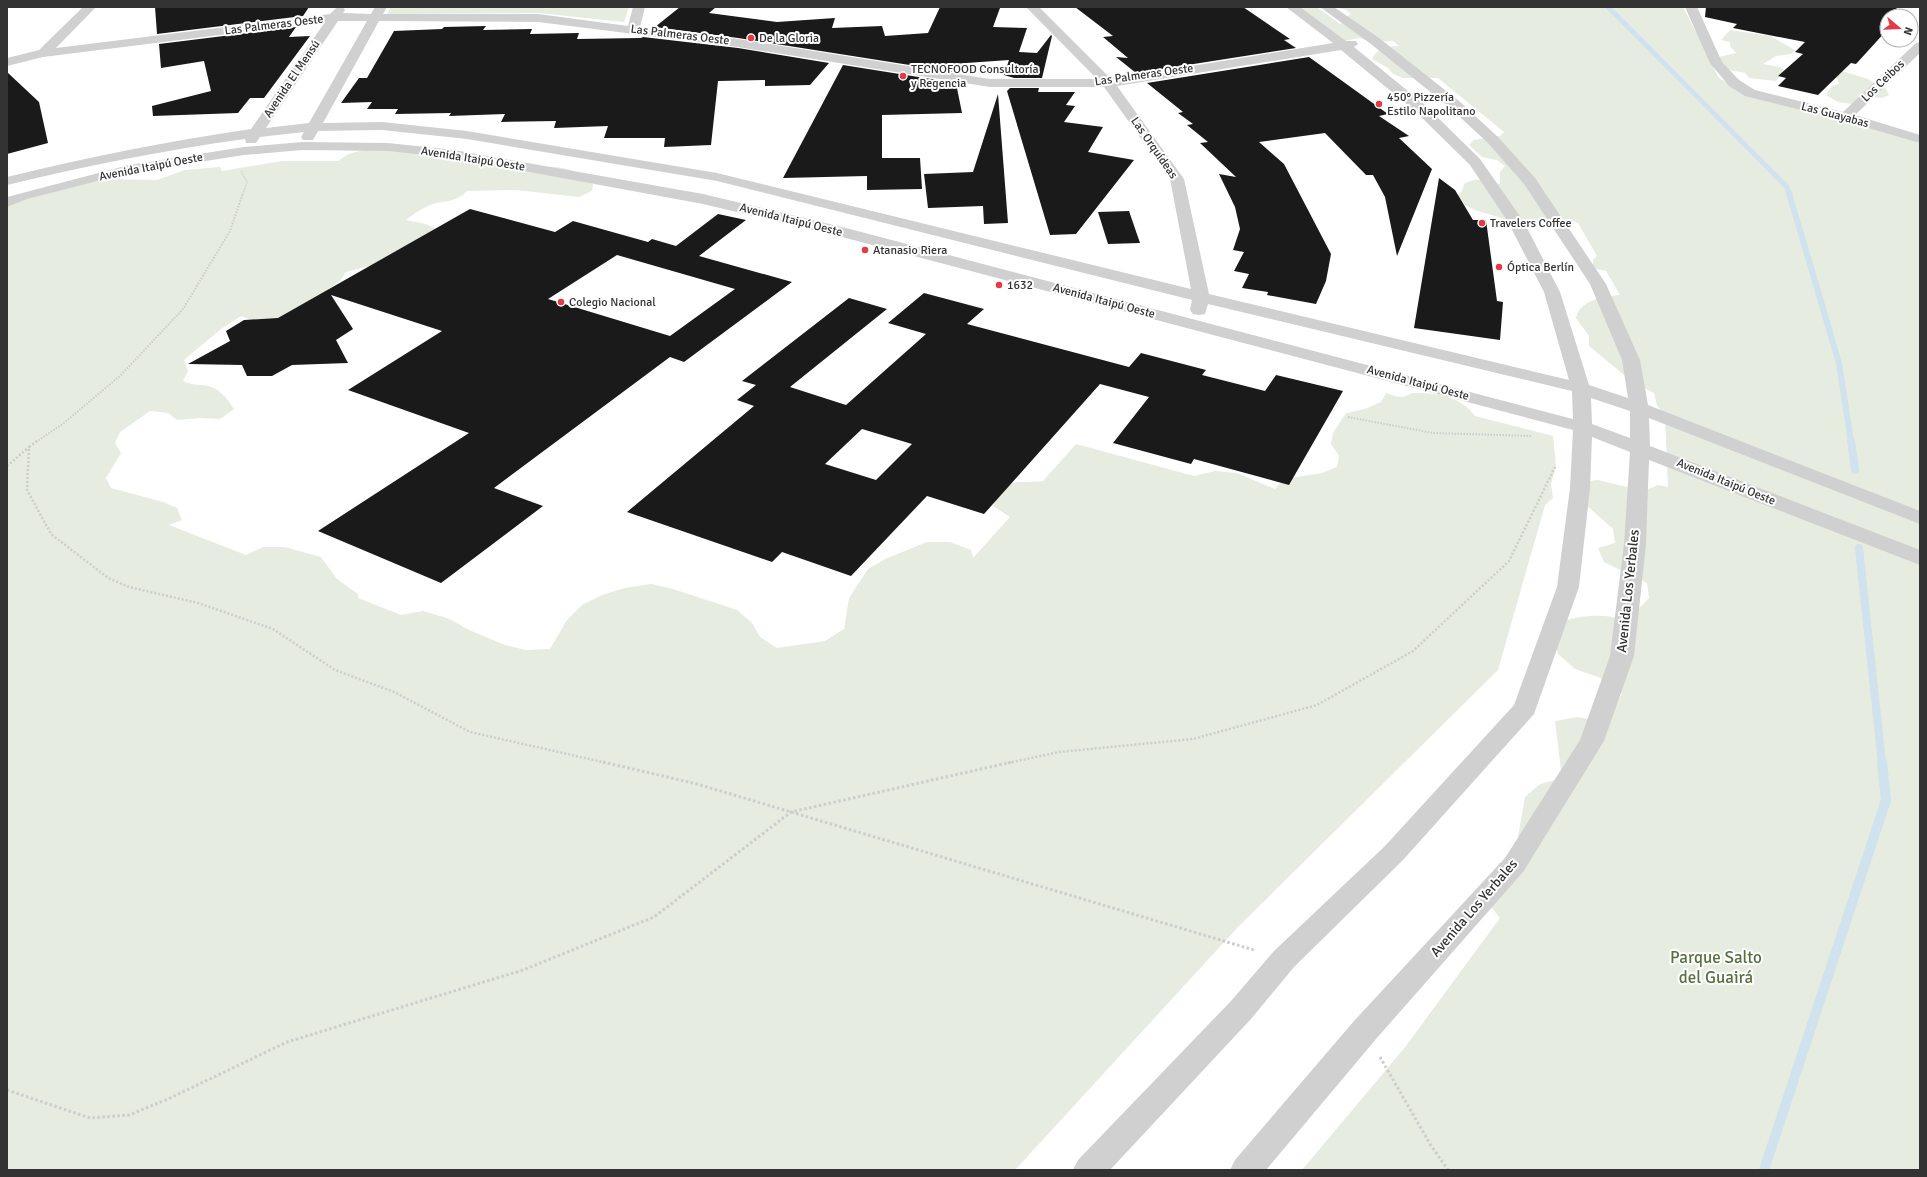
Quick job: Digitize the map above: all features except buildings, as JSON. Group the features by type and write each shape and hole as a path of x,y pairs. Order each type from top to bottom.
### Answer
{"street":[{"path":"43,53 90,7"},
{"path":"632,29 639,7"},
{"name":"Las Orquídeas","path":"1032,7 1108,83 1177,179 1201,297 1196,325"},
{"path":"1089,1170 1241,1010 1284,959 1394,853 1525,708 1568,587 1580,488 1583,427 1581,388 1552,292 1516,222 1475,162 1420,108 1343,45 1292,7"},
{"name":"Avenida Los Yerbales","path":"1246,1170 1365,1030 1514,865 1592,741 1622,656 1635,544 1640,448 1639,408 1631,360 1598,284 1530,181 1494,140 1454,104 1375,41 1326,7"},
{"name":"Las Guayabas","path":"1690,7 1716,63 1734,83 1750,93 1846,117 1920,140"},
{"name":"Las Palmeras Oeste","path":"7,62 43,53 337,12 538,18 738,42 990,83 1108,83 1375,41"},
{"name":"Avenida El Mensú","path":"237,152 256,133 337,12"},
{"path":"302,146 315,127 377,12"},
{"name":"Los Ceibos","path":"1846,117 1920,46"},
{"name":"Avenida Itaipú Oeste","path":"7,181 80,163 172,145 256,133 315,127 382,126 467,134 717,177 1201,297 1581,388 1639,408 1920,518"},
{"name":"Avenida Itaipú Oeste","path":"7,202 14,193 129,169 237,152 302,146 388,147 454,154 703,199 846,233 1583,427 1920,558"}],"path":[{"path":"7,466 29,447 64,423 121,375 183,309 230,231 246,182 237,152"},
{"path":"1348,417 1433,433 1539,436"},
{"path":"29,447 26,490 50,534 108,578 129,587 198,603 273,629 335,670 394,692 470,732 697,784 1284,959"},
{"path":"7,1090 90,1118 130,1115 168,1099 287,1042 523,970 654,916 791,812 1059,752 1193,739 1317,706 1413,652 1509,561 1556,466"},
{"path":"1384,1063 1430,1144 1448,1170"}],"green space":[{"path":"391,7 629,7 624,22 539,13 387,14"},
{"name":"Parque Salto del Guairá","path":"1299,7 1317,7 1340,24 1345,22 1344,18 1351,14 1346,10 1336,7 1683,7 1696,32 1703,37 1719,57 1736,53 1730,46 1730,42 1721,40 1730,30 1770,36 1795,50 1791,54 1776,56 1763,64 1780,67 1784,70 1776,81 1749,78 1745,73 1713,67 1719,78 1734,87 1920,138 1920,1170 1302,1170 1406,1046 1500,918 1486,901 1486,881 1499,863 1525,858 1518,837 1525,797 1540,784 1562,778 1555,721 1578,717 1604,722 1622,694 1601,678 1575,669 1558,654 1553,636 1559,622 1578,617 1602,616 1628,620 1649,598 1647,583 1604,562 1598,548 1615,543 1613,529 1573,493 1579,482 1598,480 1644,491 1658,485 1668,487 1665,416 1657,405 1654,393 1635,384 1589,346 1589,336 1576,318 1578,312 1587,303 1607,296 1620,295 1606,271 1593,268 1593,260 1597,256 1578,223 1574,221 1568,227 1550,227 1539,221 1521,224 1475,210 1462,203 1457,196 1462,191 1464,184 1477,180 1500,184 1500,172 1505,166 1497,160 1482,157 1469,145 1474,140 1500,136 1504,132 1438,78 1403,78 1393,74 1388,68 1372,59 1380,49 1399,46 1393,41 1372,42 1360,38 1344,41"},
{"path":"1826,66 1868,79 1885,87 1889,95 1882,98 1871,97 1858,105 1838,102 1826,95 1832,86 1839,84 1837,78 1824,73"},
{"path":"364,150 407,152 486,161 497,167 509,169 551,167 565,169 579,174 593,184 592,191 579,197 516,190 467,191 452,200 425,207 406,220 426,224 445,234 385,262 346,272 340,281 316,298 275,320 254,321 241,316 221,329 184,360 188,371 183,381 186,383 208,386 217,389 234,409 220,419 200,418 177,420 168,413 150,411 120,432 115,443 121,453 106,478 111,488 163,502 177,508 182,520 169,525 246,555 263,547 285,547 321,557 337,579 358,594 358,598 401,615 423,611 450,619 467,629 505,645 526,650 550,649 567,620 582,605 602,595 625,588 651,584 673,589 737,610 752,623 760,637 777,648 825,641 844,629 849,598 868,569 885,559 927,542 950,542 971,550 973,558 1010,517 993,506 1002,489 1012,483 1043,481 1076,444 1194,476 1215,471 1237,473 1275,489 1284,479 1322,473 1337,467 1339,456 1331,444 1333,433 1346,413 1365,409 1381,402 1386,393 1404,397 1413,393 1422,393 1439,395 1456,400 1463,404 1475,416 1553,436 1556,466 1551,484 1553,498 1545,505 1498,670 1238,927 1015,1170 7,1170 7,201 33,190 49,189 111,179 157,180 185,170 220,167 222,171 282,161 338,161 348,154"}],"waterway":[{"path":"1608,7 1787,187 1789,194"},
{"path":"1789,193 1839,363 1851,442"},
{"path":"1851,441 1855,470"},
{"path":"1859,548 1882,763"},
{"path":"1764,1170 1886,800 1882,762"}],"place":[{"name":"De la Gloria","path":"751,38"},
{"name":"TECNOFOOD Consultoría y Regencia","path":"903,76"},
{"name":"450° Pizzería Estilo Napolitano","path":"1379,104"},
{"name":"Travelers Coffee","path":"1482,223"},
{"name":"Atanasio Riera","path":"865,250"},
{"name":"Óptica Berlín","path":"1499,267"},
{"name":"1632","path":"999,285"},
{"name":"Colegio Nacional","path":"561,302"}]}
